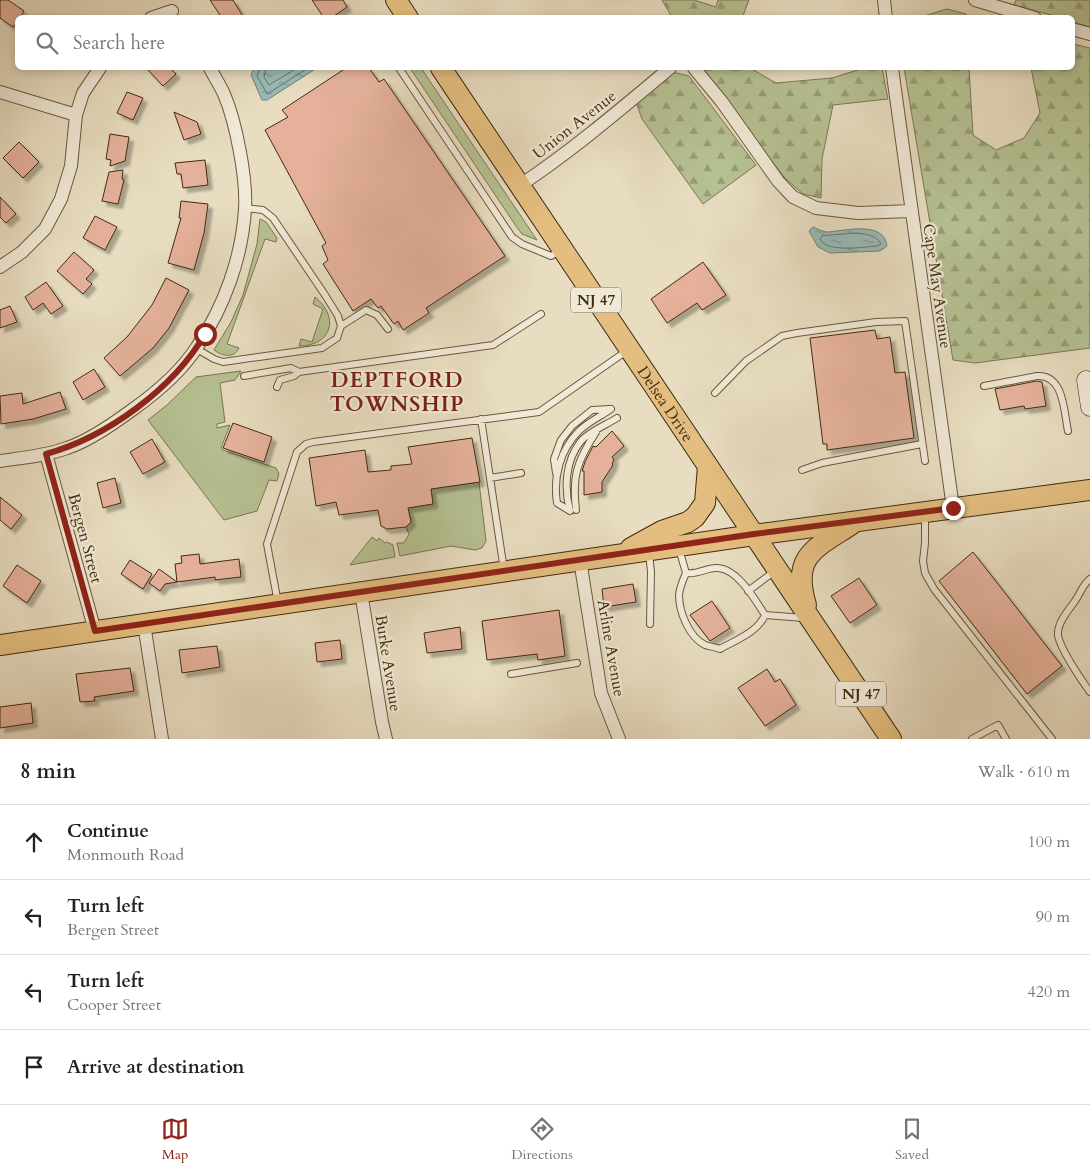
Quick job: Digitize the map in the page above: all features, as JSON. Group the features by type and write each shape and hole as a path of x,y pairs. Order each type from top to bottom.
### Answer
{"main road":[{"path":"396,0 406,15"},
{"name":"Delsea Drive","path":"442,70 891,739"},
{"path":"619,554 662,531 688,522 695,517 705,502 708,466"},
{"path":"0,645 754,534 1090,490"},
{"path":"810,619 801,588 802,571 806,558 817,547 857,521"}],"street":[{"path":"884,0 886,15"},
{"path":"975,0 1025,15"},
{"path":"158,15 171,9"},
{"path":"1075,29 1090,34"},
{"path":"0,267 22,252 45,229 61,199 71,166 76,115 83,94 99,70"},
{"path":"0,461 46,454 69,448 111,425 150,398 196,349 227,289 238,258 245,208 243,172 238,144 224,95 211,70"},
{"name":"Union Avenue","path":"519,186 592,133 668,70"},
{"path":"696,70 722,102 778,181 793,197 816,208 858,213 911,211"},
{"name":"Cape May Avenue","path":"892,70 953,508"},
{"path":"0,92 76,115"},
{"path":"1088,380 1090,407"},
{"name":"Bergen Street","path":"46,454 95,631"},
{"name":"Arline Avenue","path":"580,560 601,693 619,739"},
{"name":"Burke Avenue","path":"361,592 386,739"},
{"path":"144,624 162,739"}],"lane":[{"path":"400,70 512,237 522,244 550,256 562,249"},
{"path":"245,208 263,210 274,218 333,309 341,326"},
{"path":"196,349 223,362 322,348 337,338 341,326 366,310 378,315 388,330"},
{"path":"277,387 280,380 294,376 299,372 493,346 541,314"},
{"path":"715,393 746,361 782,336 876,322 905,320 925,461"},
{"path":"278,604 267,544 297,452 300,448 313,442 539,412 630,350"},
{"path":"244,376 291,368 299,372"},
{"path":"984,386 1037,376 1049,378 1060,390 1068,431"},
{"path":"611,409 580,430 568,445 556,476 557,503 570,511 566,495 566,481 569,467 581,442 617,418"},
{"path":"481,420 504,571"},
{"path":"576,510 573,489 578,464 597,430"},
{"path":"802,470 822,463 922,444"},
{"path":"490,478 522,473"},
{"path":"925,512 923,561 925,574 934,589 1052,739"},
{"path":"678,546 686,573 681,584 679,597 688,627 696,638 705,644 720,649 753,630 762,622 765,615"},
{"path":"648,550 651,572 650,624"},
{"path":"686,573 693,574 718,568 730,572 741,581 765,615 810,619"},
{"path":"748,591 778,570"},
{"path":"1090,579 1086,582 1061,622 1058,635 1063,649 1090,692"},
{"path":"511,674 578,662"},
{"path":"972,739 998,725 1006,739"}],"green space":[{"path":"662,0 694,0 716,7 718,0 749,0 743,15 671,15"},
{"path":"1016,0 1090,0 1090,27 1075,23 1075,15 1051,15 1014,5"},
{"path":"947,9 966,15 928,15"},
{"path":"1075,44 1090,48 1090,348 975,363 953,360 904,70 969,70 973,135 996,150 1024,138 1040,113 1031,70 1075,70"},
{"path":"411,70 422,70 537,240 522,234"},
{"path":"704,70 753,70 776,83 832,78 858,70 882,70 888,99 833,105 822,159 821,198 803,194 784,177"},
{"path":"672,72 689,76 756,165 703,204 642,119 636,102"},
{"path":"260,219 266,222 277,238 276,242 265,239 227,344 239,348 234,354 224,355 214,350 231,322 243,295 257,244"},
{"path":"315,297 328,313 329,329 319,341 310,345 299,346 301,339 312,342 323,309 313,304"},
{"path":"241,371 235,380 220,383 225,422 217,424 217,428 230,425 221,448 276,468 279,474 277,481 269,480 257,511 224,520 148,420 167,405 196,377"},
{"path":"479,482 486,541 482,548 475,550 451,546 400,556 397,543 404,543 409,534 406,527 411,522 408,508 433,504 431,489"},
{"path":"372,537 377,541 379,538 385,543 393,545 395,557 350,565"}],"water":[{"path":"253,70 314,70 267,100 262,100 251,75"},
{"path":"813,227 828,232 853,229 871,230 879,233 884,238 887,246 880,251 830,253 818,247 809,231"}],"building":[{"path":"0,0 8,0 24,11 22,15 15,15 15,25 13,27 0,18"},
{"path":"210,0 233,0 242,15 220,15"},
{"path":"312,0 343,0 347,7 335,15 322,15"},
{"path":"148,70 172,70 176,74 163,86"},
{"path":"343,70 370,70 379,82 384,79 505,256 426,308 429,313 403,330 398,321 394,324 381,306 378,308 371,299 353,311 323,264 328,260 322,246 326,243 265,130 288,117 282,110"},
{"path":"127,92 143,98 133,120 117,113"},
{"path":"174,112 197,122 201,134 184,140"},
{"path":"110,134 129,137 125,161 110,166 111,160 106,159"},
{"path":"19,142 39,162 23,178 3,158"},
{"path":"205,160 208,185 183,188 181,174 177,174 175,163"},
{"path":"123,170 122,179 124,180 118,204 102,201 109,172"},
{"path":"0,197 16,214 6,223 0,217"},
{"path":"181,201 208,204 204,233 194,270 168,263 181,218 179,218"},
{"path":"95,216 117,227 105,250 83,238"},
{"path":"74,252 94,270 86,279 92,284 83,294 57,271"},
{"path":"703,262 726,295 702,310 697,303 667,323 651,299"},
{"path":"166,278 189,290 169,328 153,348 120,376 104,358 127,337 152,305"},
{"path":"46,282 63,306 51,314 43,303 33,310 25,297"},
{"path":"10,306 17,322 0,328 0,310"},
{"path":"875,330 877,339 890,337 895,373 905,372 914,438 827,450 827,444 823,444 810,338"},
{"path":"94,369 105,387 83,400 73,382"},
{"path":"1037,381 1042,382 1046,406 1025,409 1024,406 1000,410 995,389"},
{"path":"60,392 66,409 33,419 1,424 0,396 22,393 23,404"},
{"path":"233,423 272,437 264,462 223,448"},
{"path":"612,431 624,446 612,457 614,460 613,465 602,482 602,492 584,495 584,471 582,471 585,462 593,446 596,447"},
{"path":"472,438 480,482 431,489 433,504 408,508 411,522 406,527 387,529 381,526 378,510 339,515 336,502 316,506 309,458 365,450 368,472 391,470 391,466 412,464 408,447"},
{"path":"152,439 165,462 143,474 130,452"},
{"path":"115,478 121,503 103,508 97,483"},
{"path":"0,497 22,515 11,529 0,520"},
{"path":"973,552 1062,666 1027,694 939,581"},
{"path":"199,554 200,564 239,559 241,577 215,580 215,577 177,582 175,564 182,563 181,556"},
{"path":"130,560 152,574 143,589 121,574"},
{"path":"17,565 41,581 27,603 3,586"},
{"path":"159,569 177,582 165,584 160,591 149,583"},
{"path":"859,578 877,605 850,623 831,596"},
{"path":"633,584 636,602 604,607 602,589"},
{"path":"712,601 730,628 710,641 690,615"},
{"path":"559,610 565,656 538,660 537,654 487,660 482,621"},
{"path":"460,627 462,649 427,653 424,633"},
{"path":"340,640 342,659 317,662 315,643"},
{"path":"217,646 220,667 182,673 179,650"},
{"path":"130,668 134,691 94,697 95,701 80,702 76,674"},
{"path":"767,669 775,682 780,679 796,705 765,726 738,688"},
{"path":"31,703 33,723 0,728 0,707"}],"district":[{"name":"DEPTFORD TOWNSHIP","path":"397,392"}],"route":[{"path":"205,334 196,349 150,398 111,425 69,448 46,454 95,631 754,534 953,508"}]}
